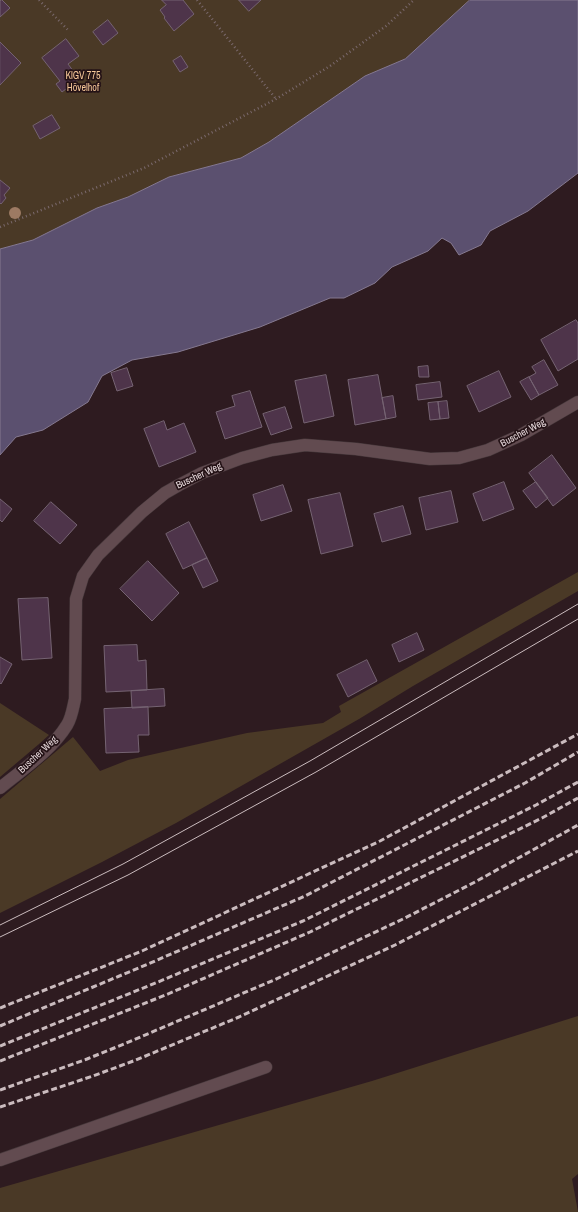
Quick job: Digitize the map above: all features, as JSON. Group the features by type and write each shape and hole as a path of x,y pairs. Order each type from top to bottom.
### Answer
{"street":[{"name":"Buscher Weg","path":"0,788 42,753 68,724 75,699 76,598 83,576 98,555 142,512 165,493 202,473 242,458 272,450 305,445 356,449 430,459 459,458 488,450 521,435 578,402"},
{"path":"0,1160 266,1067"}],"path":[{"path":"39,0 68,30"},
{"path":"197,0 276,100"},
{"path":"0,227 144,168 276,100 330,66 386,26 414,0"}],"green space":[{"name":"KlGV 775 Hövelhof","path":"0,0 470,0 405,59 365,76 269,142 241,158 169,177 128,197 97,208 33,240 0,249"},
{"path":"578,572 578,591 413,686 359,719 176,823 0,913 0,799 73,737 100,771 128,760 247,733 323,723 341,712 339,706"},
{"path":"0,703 49,735 0,777"},
{"path":"578,1016 578,1174 572,1179 578,1212 0,1212 0,1188 372,1081"}],"shaded area":[{"path":"470,0 578,0 578,173 528,211 490,231 481,245 459,255 451,243 442,238 428,251 392,267 375,283 344,298 330,298 260,327 178,352 132,360 102,376 88,402 43,430 16,437 0,455 0,249 33,240 97,208 128,197 169,177 241,158 269,142 365,76 405,59"}],"building":[{"path":"2,0 10,8 0,17 0,1"},
{"path":"162,0 183,0 194,14 174,31 160,10 166,5"},
{"path":"239,0 261,0 249,11"},
{"path":"108,20 118,33 103,45 93,32"},
{"path":"66,39 79,56 68,64 79,79 62,92 56,84 60,81 42,58"},
{"path":"0,42 21,63 0,85"},
{"path":"181,56 188,67 180,72 173,61"},
{"path":"52,115 60,128 40,139 33,126"},
{"path":"0,180 10,188 4,195 6,198 1,204 0,203"},
{"path":"576,320 578,323 578,359 558,371 541,340"},
{"path":"544,360 558,385 539,395 529,377 536,373 532,367"},
{"path":"428,366 429,377 419,377 418,367"},
{"path":"127,368 133,386 117,391 111,373"},
{"path":"499,371 511,397 479,412 467,386"},
{"path":"326,375 334,416 304,423 295,381"},
{"path":"378,375 386,419 355,425 348,380"},
{"path":"529,377 539,395 531,400 520,382"},
{"path":"440,382 442,397 418,400 416,385"},
{"path":"250,391 262,427 225,439 216,412 235,406 232,396"},
{"path":"393,396 396,417 386,419 382,398"},
{"path":"447,401 449,418 440,419 438,402"},
{"path":"438,402 440,419 430,420 428,403"},
{"path":"285,407 292,428 271,435 263,414"},
{"path":"164,421 167,430 184,423 196,452 159,467 144,429"},
{"path":"552,455 576,488 553,506 529,473"},
{"path":"504,482 514,509 483,521 473,494"},
{"path":"536,482 548,498 536,508 523,491"},
{"path":"283,485 292,511 261,521 253,495"},
{"path":"451,491 458,522 426,530 419,498"},
{"path":"340,493 353,546 321,554 308,500"},
{"path":"0,499 12,509 2,522 0,520"},
{"path":"51,502 77,525 60,544 34,521"},
{"path":"403,506 411,534 382,542 374,514"},
{"path":"189,522 207,558 183,569 166,534"},
{"path":"207,558 218,581 203,588 192,565"},
{"path":"148,561 179,593 152,621 120,589"},
{"path":"48,598 52,658 22,660 18,599"},
{"path":"417,633 424,650 399,662 392,645"},
{"path":"137,645 138,661 146,660 147,690 106,692 104,646"},
{"path":"0,657 12,664 1,684 0,683"},
{"path":"367,660 377,681 348,697 337,675"},
{"path":"164,689 165,706 132,708 131,691"},
{"path":"148,707 149,735 138,735 139,752 106,753 104,709"}],"tram line":[{"path":"0,925 123,864 310,761 578,604"},
{"path":"0,937 128,875 316,772 578,619"}],"railway":[{"path":"0,1008 142,951 380,841 578,734"},
{"path":"0,1026 305,896 525,783 578,752"},
{"path":"0,1046 303,921 536,805 578,782"},
{"path":"0,1061 168,994 310,932 542,818 578,798"},
{"path":"0,1090 87,1059 274,980 405,918 475,882 578,825"},
{"path":"0,1107 136,1060 239,1017 395,945 578,851"}]}
